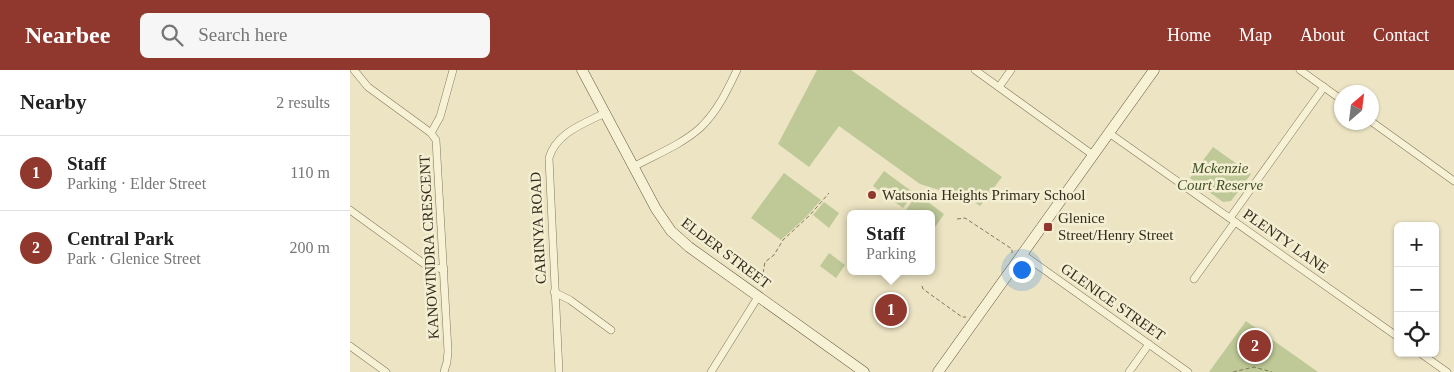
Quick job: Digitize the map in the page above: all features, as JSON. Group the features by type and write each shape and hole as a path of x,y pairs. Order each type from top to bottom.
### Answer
{"street":[{"name":"KANOWINDRA CRESCENT","path":"354,70 368,87 435,137 437,145 448,357 444,372"},
{"path":"431,133 440,117 453,70"},
{"name":"ELDER STREET","path":"582,70 659,214 677,237 864,372"},
{"path":"633,167 681,142 701,127 720,103 737,70"},
{"path":"975,70 1093,155"},
{"path":"998,87 1011,70"},
{"path":"938,372 1017,255 1093,155 1154,70"},
{"path":"1300,70 1334,94"},
{"path":"1194,279 1232,220 1324,87"},
{"name":"CARINYA ROAD","path":"559,372 548,165 550,152 562,137 605,113"},
{"path":"1379,127 1454,181"},
{"name":"PLENTY LANE","path":"1109,133 1394,334"},
{"path":"350,210 423,263 430,267 444,269"},
{"name":"GLENICE STREET","path":"1017,255 1188,372"},
{"path":"554,292 570,300 611,330"},
{"path":"711,372 758,297"},
{"path":"1129,372 1148,344"},
{"path":"350,346 386,372"},
{"path":"1426,357 1447,372"}],"path":[{"path":"756,284 763,273 766,261 774,255 783,240 810,215 828,193"},
{"path":"958,219 965,218 1012,249 1017,255"},
{"path":"922,286 923,289 962,317 969,317"},
{"path":"1233,372 1254,367 1272,372"}],"green space":[{"path":"817,70 851,70 1002,177 980,206 966,198 963,201 955,195 920,184 839,126 809,167 778,144"},
{"name":"Mckenzie Court Reserve","path":"1213,147 1251,174 1231,201 1223,202 1190,178"},
{"path":"884,171 914,193 903,208 873,186"},
{"path":"784,173 821,200 781,240 751,218"},
{"path":"917,194 944,214 935,227 935,210 906,210"},
{"path":"824,202 839,213 829,228 813,215"},
{"path":"829,253 845,265 836,278 820,266"},
{"path":"1246,321 1318,372 1209,372"}],"place":[{"name":"Watsonia Heights Primary School","path":"872,195"},
{"name":"Glenice Street/Henry Street","path":"1048,227"},
{"name":"Staff","path":"891,310"},
{"name":"Central Park","path":"1255,346"}]}
